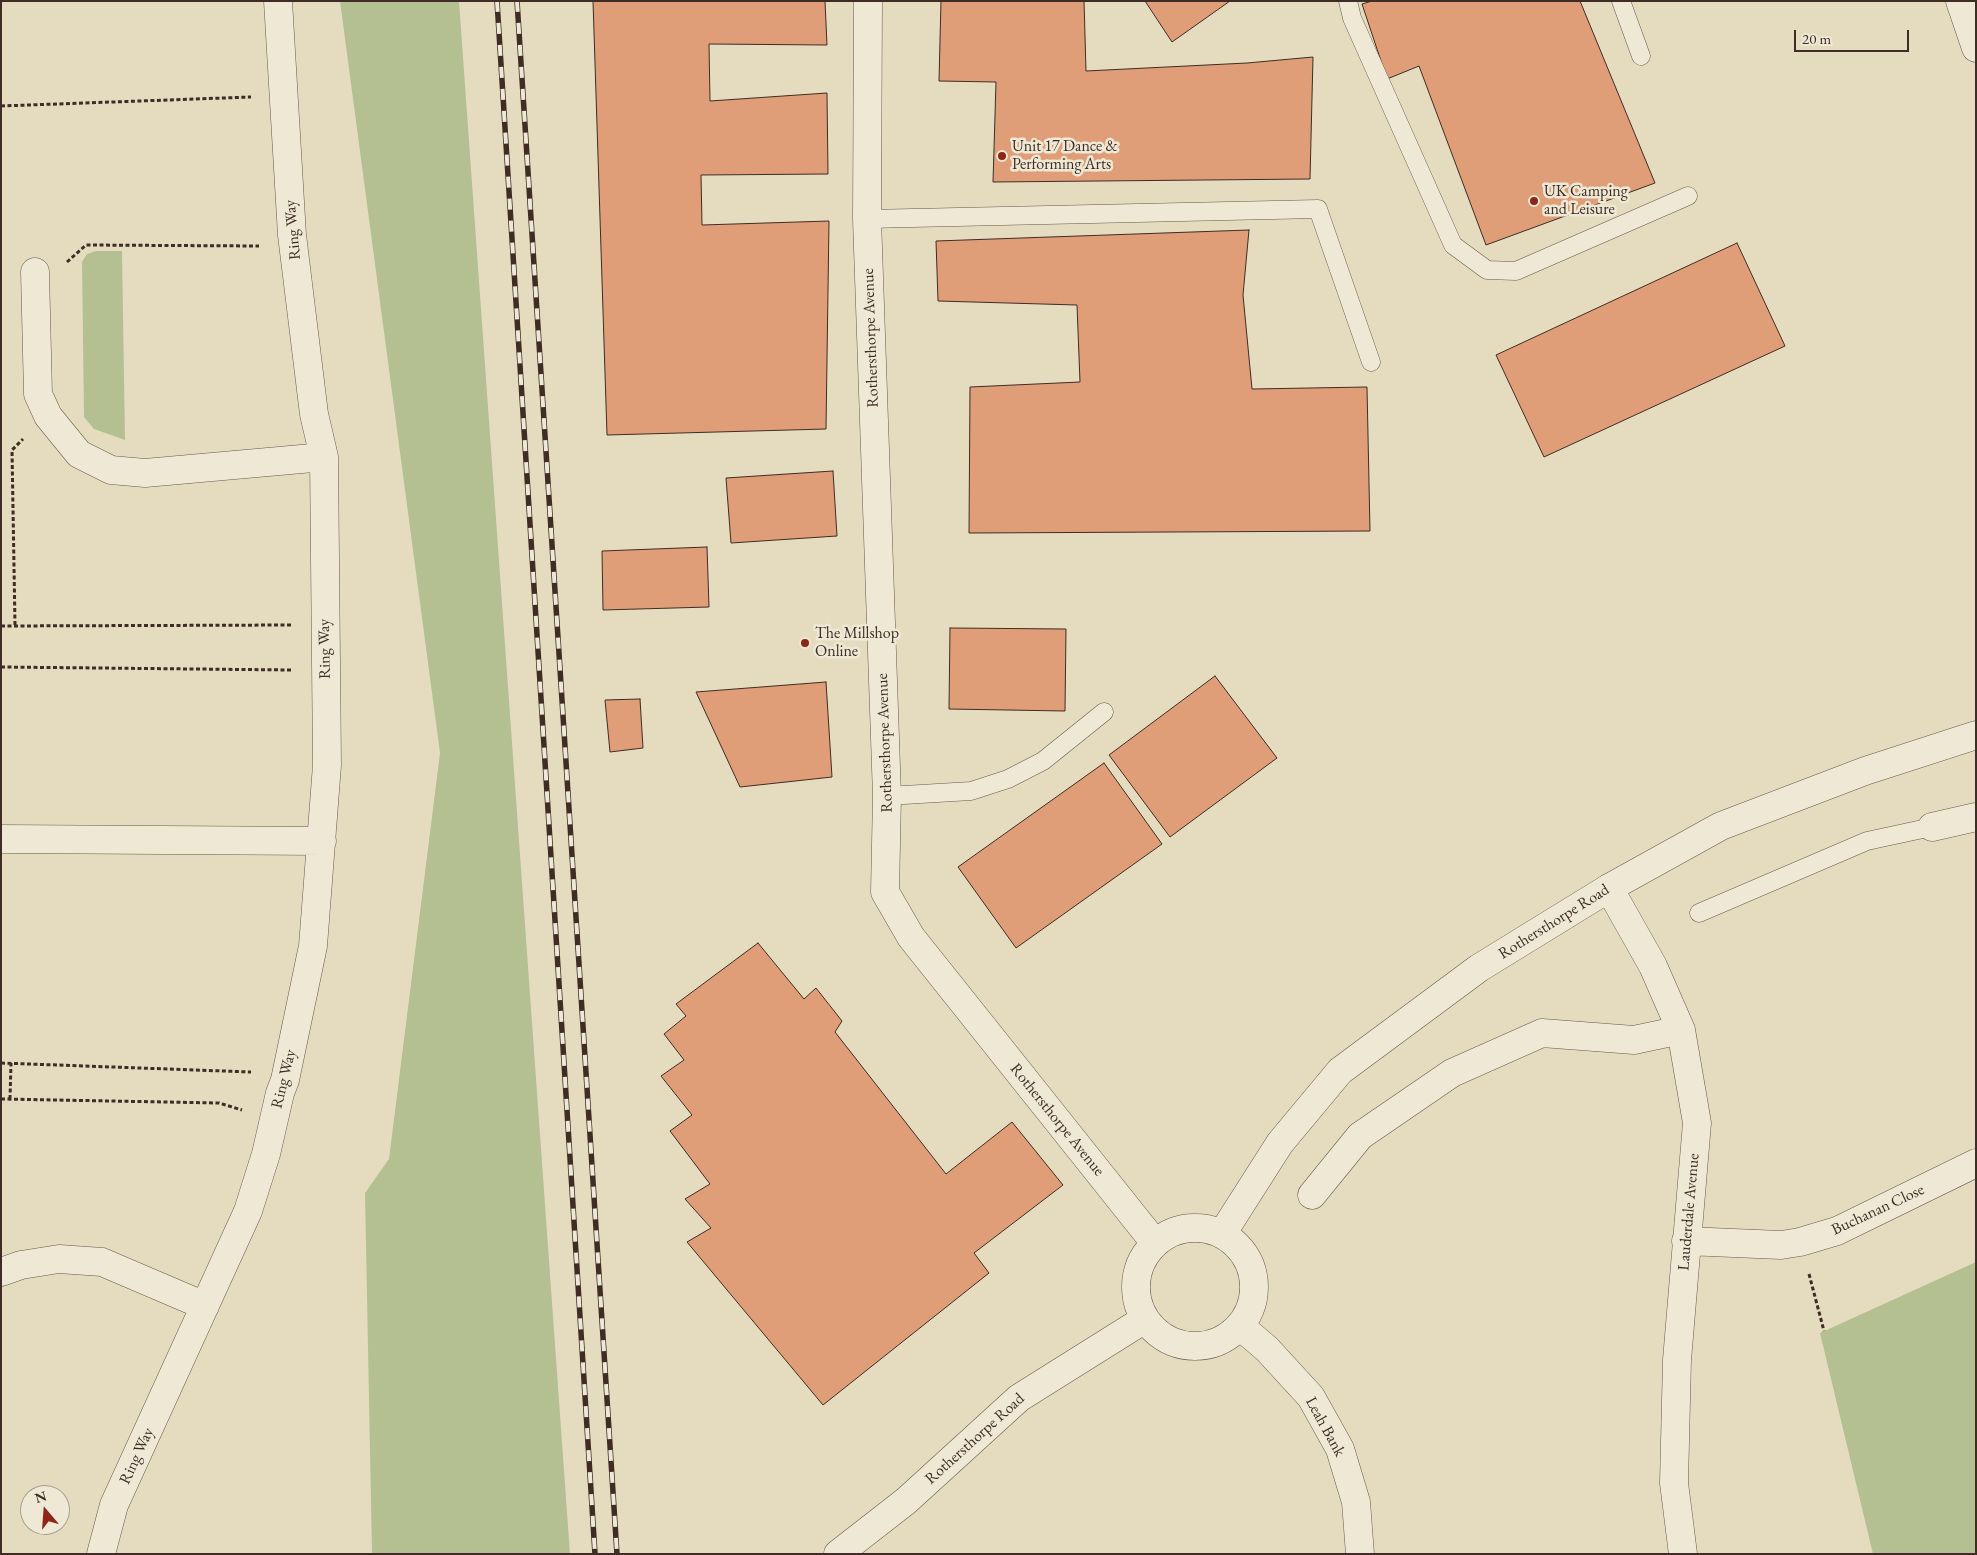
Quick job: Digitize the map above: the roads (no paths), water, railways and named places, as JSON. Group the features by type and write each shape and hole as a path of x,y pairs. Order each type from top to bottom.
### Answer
{"street":[{"name":"Ring Way","path":"101,1554 114,1505 248,1211 266,1154 286,1073 312,946 327,766 324,457 314,414 293,246 278,1"},
{"name":"Rothersthorpe Avenue","path":"868,1 867,219 887,796 885,892 911,937 1155,1243"},
{"path":"1960,1 1976,48"},
{"path":"35,280 38,394 48,416 78,454 111,470 145,473 324,457"},
{"name":"Rothersthorpe Road","path":"1222,1234 1280,1143 1340,1071 1479,968 1609,888 1721,826 1865,771 1976,735"},
{"path":"1932,827 1976,816"},
{"path":"1,839 322,841"},
{"name":"Lauderdale Avenue","path":"1609,888 1653,966 1681,1030 1697,1122 1677,1360 1674,1483 1683,1554"},
{"path":"1312,1195 1360,1136 1452,1074 1533,1037 1542,1033 1634,1040 1681,1030"},
{"name":"Buchanan Close","path":"1686,1241 1781,1245 1800,1242 1837,1231 1976,1163"},
{"path":"1199,1227 1222,1234 1236,1244 1247,1259 1253,1275 1254,1293 1249,1311 1240,1326 1222,1339 1202,1346 1180,1344 1160,1334 1145,1319 1137,1300 1136,1279 1142,1259 1155,1243 1175,1231 1199,1227"},
{"path":"1,1272 21,1265 59,1259 102,1262 205,1306"},
{"name":"Rothersthorpe Road","path":"838,1554 906,1501 1019,1398 1145,1319"},
{"name":"Leah Bank","path":"1240,1326 1267,1349 1311,1397 1340,1449 1356,1502 1360,1554"}],"lane":[{"path":"1348,1 1352,18 1453,244 1488,270 1516,271 1688,196"},
{"path":"1621,1 1641,56"},
{"path":"867,219 1318,209 1371,362"},
{"path":"887,796 971,791 1008,779 1043,761 1104,712"},
{"path":"1700,913 1867,841 1932,827"}],"railway":[{"path":"497,1 595,1554"},
{"path":"517,1 617,1554"}],"place":[{"name":"Unit 17 Dance & Performing Arts","path":"1002,156"},
{"name":"UK Camping and Leisure","path":"1534,201"},
{"name":"The Millshop Online","path":"805,643"}]}
